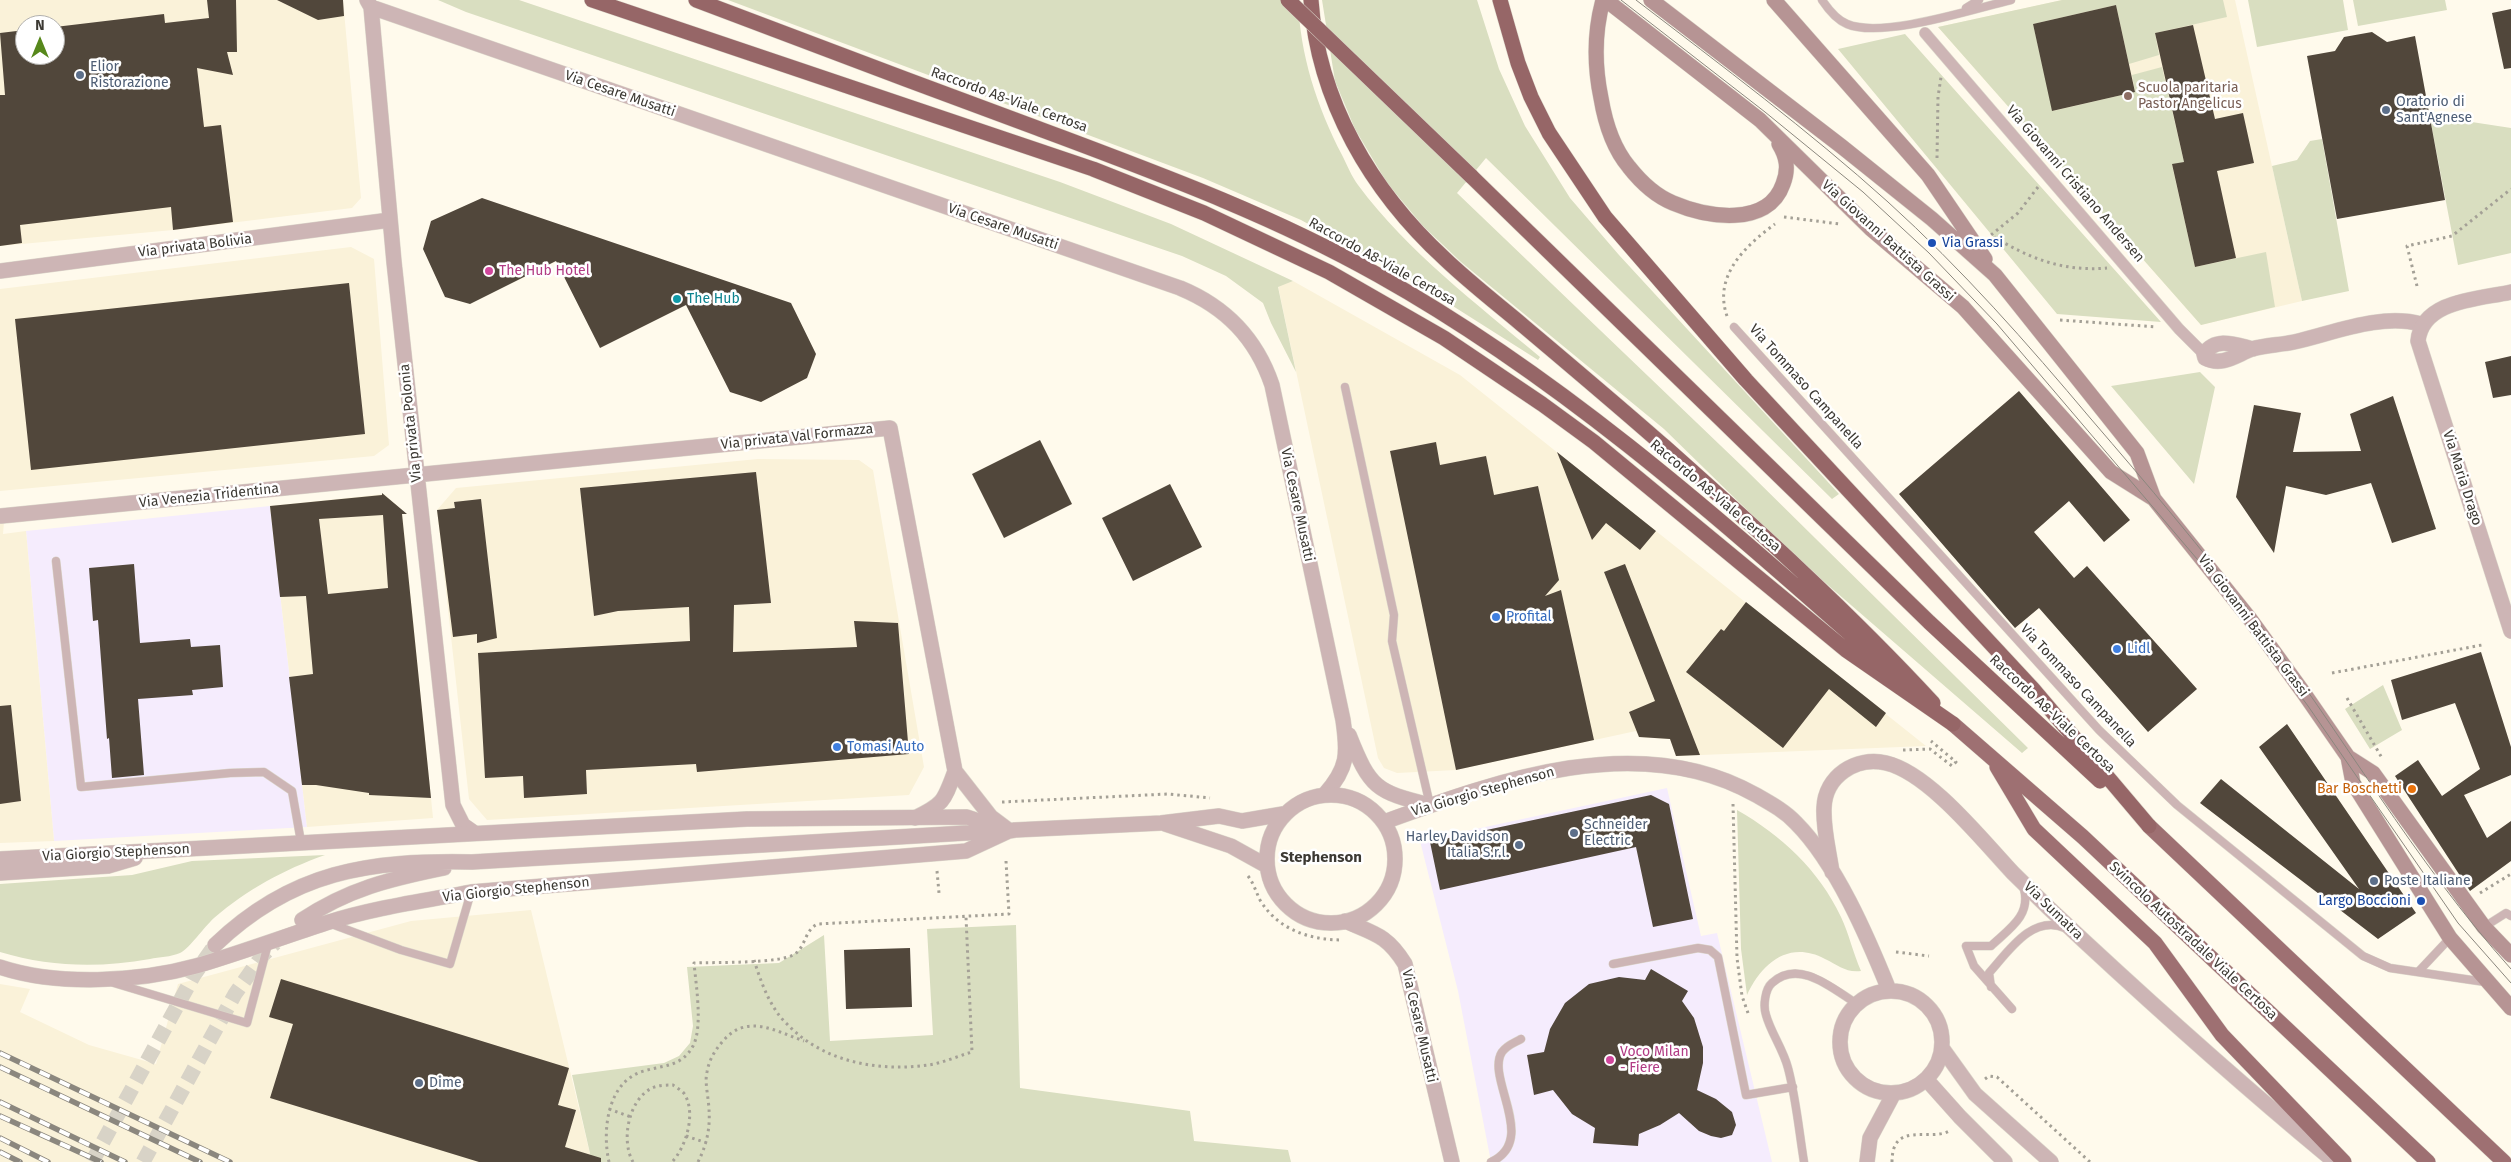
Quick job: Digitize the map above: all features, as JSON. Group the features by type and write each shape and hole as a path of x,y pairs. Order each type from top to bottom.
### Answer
{"highway":[{"path":"592,0 1093,169 1204,213 1329,272 1444,338 1542,404 1594,442 1846,650 1953,724"},
{"name":"Raccordo A8-Viale Certosa","path":"696,0 1184,183 1295,232 1376,274 1488,341 1542,378 1597,420 1733,530 1953,724"},
{"name":"Raccordo A8-Viale Certosa","path":"1288,0 1929,622 2149,826"},
{"path":"1311,0 1320,55 1334,106 1358,155 1399,211 1444,259 1664,446 1867,632 1953,724"},
{"path":"1500,0 1518,63 1531,97 1549,133 1604,217 1632,251 1746,380 2033,689 2149,826 2504,1162"},
{"name":"Svincolo Autostradale Viale Certosa","path":"1953,724 2083,837 2428,1162"},
{"path":"1990,755 2034,829 2155,943 2222,1035 2344,1162"}],"main road":[{"name":"Via Giovanni Battista Grassi","path":"1605,0 1742,105 1871,229 1963,308 2111,472 2154,499"},
{"path":"1605,0 1597,20 1595,40 1598,83 1603,109 1610,132 1628,166 1655,192 1672,202 1710,213 1733,215 1760,209 1777,196 1786,176 1785,156 1772,134"},
{"name":"Via Giovanni Battista Grassi","path":"1651,0 1849,152 1932,219 1995,275 2137,454 2154,499 2250,619 2348,757 2373,773 2484,928 2511,955"},
{"path":"1774,0 1928,175 1995,275"},
{"name":"Via Giovanni Battista Grassi","path":"2348,757 2353,784 2450,938 2486,982 2511,1008"}],"street":[{"name":"Via privata Polonia","path":"369,3 390,198 390,220 416,476 453,805 463,825 473,832"},
{"name":"Via Cesare Musatti","path":"369,3 1180,288 1219,308 1234,320 1246,335 1265,366 1272,385 1344,720 1347,743 1345,766 1339,778 1325,794"},
{"name":"Via Giovanni Cristiano Andersen","path":"1925,33 1945,59 2127,265 2179,329 2204,354"},
{"name":"Via privata Bolivia","path":"0,270 390,220"},
{"path":"2204,354 2209,346 2216,343 2231,343 2253,349 2384,321 2398,320 2421,324 2440,308 2511,292"},
{"name":"Via Maria Drago","path":"2421,324 2418,341 2511,631"},
{"name":"Via privata Val Formazza","path":"416,476 890,428 955,771 991,817 1009,831"},
{"name":"Via Venezia Tridentina","path":"1,516 416,476"},
{"name":"Via Cesare Musatti","path":"1344,720 1360,764 1371,780 1382,791 1393,796 1430,806"},
{"name":"Via Sumatra","path":"1832,872 1824,806 1830,788 1840,773 1857,764 1883,762 1906,770 1928,784 2022,882 2084,941 2268,1107 2335,1162"},
{"name":"Via Giorgio Stephenson","path":"1384,822 1509,782 1565,769 1601,764 1637,763 1708,774 1737,784 1770,803 1795,822 1813,843 1832,872 1868,942 1889,990"},
{"path":"913,818 937,808 946,795 955,771"},
{"path":"1325,794 1350,797 1368,806 1384,822 1393,841 1395,862 1391,882 1380,900 1364,914 1345,921 1320,922 1296,914 1278,896 1271,882 1267,866 1267,853 1272,832 1284,814 1302,800 1325,794"},
{"name":"Via Giorgio Stephenson","path":"0,859 473,832 747,819 967,817 1009,831 1161,823 1219,816 1242,821 1284,814"},
{"name":"Via Giorgio Stephenson","path":"1161,823 1231,846 1267,866"},
{"path":"215,945 253,913 299,887 324,877 376,866 418,861 472,862 1009,831"},
{"name":"Via Giorgio Stephenson","path":"0,967 40,976 100,979 194,966 268,944 327,923 398,906 471,892 966,851 1009,831"},
{"path":"0,873 108,866 162,850"},
{"path":"302,920 334,900 374,884 472,862"},
{"name":"Via Cesare Musatti","path":"1345,921 1385,938 1395,948 1405,964 1452,1162"},
{"path":"1889,990 1906,993 1922,1001 1934,1014 1941,1030 1942,1048 1937,1065 1926,1079 1911,1089 1894,1093 1876,1090 1860,1082 1848,1069 1841,1053 1840,1035 1846,1018 1856,1004 1872,994 1889,990"},
{"path":"1942,1048 1975,1094 2051,1162"},
{"path":"1926,1079 1960,1117 2005,1162"},
{"path":"1867,1162 1870,1138 1894,1093"}],"lane":[{"path":"1822,0 1828,10 1847,24 1875,28 1916,22 2011,0"},
{"path":"1960,12 1979,0"},
{"name":"Via Tommaso Campanella","path":"1734,327 2099,730 2177,805 2363,956 2390,968 2419,971 2454,979 2486,982"},
{"path":"1345,387 1394,615 1392,641 1430,806"},
{"path":"56,560 81,787 230,773 264,772 292,791 301,842"},
{"path":"2012,1009 1974,966 1966,946 1991,946 2020,919 2028,902 2022,882"},
{"path":"327,923 401,950 450,964 471,892"},
{"path":"2484,928 2506,912 2511,916"},
{"path":"1991,987 1990,973 2024,935 2046,924 2064,926 2084,941"},
{"path":"2419,971 2450,938"},
{"path":"100,979 247,1023 268,944"},
{"path":"1613,964 1698,948 1710,950 1718,957 1746,1095 1793,1087"},
{"path":"1804,1162 1793,1087 1785,1056 1765,1014 1766,996 1770,985 1785,974 1798,972 1818,979 1856,1004"},
{"path":"1491,1162 1500,1158 1509,1146 1513,1130 1500,1069 1500,1054 1508,1046 1521,1039"}],"path":[{"path":"1937,162 1938,97 1945,59"},
{"path":"2046,174 2018,213 1991,235 2034,259 2062,267 2084,270 2127,265"},
{"path":"2417,286 2407,246 2452,236 2511,189"},
{"path":"1784,217 1871,229"},
{"path":"1734,327 1723,305 1723,288 1728,273 1751,243 1775,224"},
{"path":"2060,320 2179,329"},
{"path":"2332,673 2482,645"},
{"path":"2347,698 2383,758"},
{"path":"1931,741 1956,762"},
{"path":"994,799 1000,802 1168,794 1195,795 1217,800"},
{"path":"1733,803 1737,958 1742,996 1748,1012"},
{"path":"609,1162 605,1136 609,1109 628,1080 643,1071 663,1068 683,1059 693,1046 698,1027 694,963 786,958 804,945 809,930 818,924 1009,914 1006,861"},
{"path":"937,867 938,893"},
{"path":"1245,873 1254,885 1260,900 1270,913 1285,926 1318,939 1348,940"},
{"path":"2474,898 2511,874"},
{"path":"698,1162 707,1143 710,1128 706,1072 714,1052 728,1036 744,1025 762,1026 807,1042 840,1059 885,1067 929,1065 972,1052 966,917"},
{"path":"1896,952 1929,956"},
{"path":"754,960 771,1001 786,1024 807,1042"},
{"path":"1992,1076 1997,1077 2090,1162"},
{"path":"633,1162 626,1138 637,1102 650,1089 673,1085 685,1094 690,1109 686,1136 678,1155 672,1162"},
{"path":"609,1109 631,1117"},
{"path":"1892,1162 1893,1152 1903,1138 1918,1133 1944,1134 1953,1128"},
{"path":"686,1136 707,1143"}],"shaded area":[{"path":"0,0 343,0 361,198 352,208 173,230 0,246"},
{"name":"Scuola paritaria Pastor Angelicus","path":"2062,0 2235,0 2302,301 2201,325 1938,27"},
{"path":"351,247 374,259 389,445 374,456 0,491 0,289"},
{"path":"1293,281 1460,375 1926,746 1676,756 1670,739 1639,737 1636,731 1456,770 1397,773 1384,768 1378,758 1278,286"},
{"path":"758,459 859,460 873,470 924,767 909,795 487,820 469,799 437,510 456,488"},
{"path":"384,494 402,510 433,818 307,827 270,506"},
{"path":"270,506 307,827 54,841 26,531"},
{"path":"0,522 4,522 3,534 26,531 54,841 0,843"},
{"path":"1667,788 1701,936 1717,933 1772,1162 1491,1162 1458,991 1420,841"},
{"path":"531,910 592,1162 0,1162 0,984 30,989 20,1012 89,1045 156,1064 178,984 411,921"}],"green space":[{"path":"438,0 519,0 1060,182 1171,224 1293,281 1278,287 1296,372 1263,303 1226,276 1182,256 466,12"},
{"path":"728,0 1298,0 1302,41 1311,80 1333,137 1356,182 1399,233 1421,255 1540,357 1538,360 1426,289 1301,220 1203,178"},
{"path":"1322,0 1477,0 1499,69 1525,126 1570,198 1619,255 1839,494 1832,499 1486,158 1457,193 1744,468 2028,748 2022,753 1792,554 1664,429 1461,262 1423,226 1387,183 1355,129 1335,81"},
{"path":"2062,0 2223,0 2227,17 2155,33 2159,55 2129,64 2116,5 2033,24 2053,111 2135,92 2132,75 2162,67 2184,162 2172,165 2195,267 2266,252 2275,307 2201,325 1938,27"},
{"path":"2248,0 2343,0 2348,30 2257,47"},
{"path":"2353,0 2445,0 2447,10 2358,26"},
{"path":"1905,34 2161,322 2057,314 1838,49"},
{"path":"2439,117 2511,128 2511,253 2458,265 2430,118"},
{"path":"2322,139 2349,291 2302,301 2272,166 2297,160 2310,141"},
{"path":"2200,372 2215,387 2194,484 2111,386"},
{"path":"2383,685 2402,730 2370,749 2345,709"},
{"path":"1737,810 1783,842 1822,884 1841,917 1861,971 1846,970 1812,954 1800,952 1788,954 1778,958 1760,973 1747,995 1741,949"},
{"path":"325,855 280,874 253,889 214,918 188,947 180,953 131,962 93,965 37,961 0,952 0,884 132,875 192,861"},
{"path":"1016,925 1020,1088 1190,1111 1194,1141 1288,1150 1291,1162 592,1162 572,1075 664,1063 679,1056 690,1043 693,1026 687,967 779,963 824,935 830,1041 933,1035 927,929"}],"building":[{"path":"207,0 236,0 237,52 227,52 233,75 197,68 204,127 221,125 233,222 173,230 171,207 20,225 22,243 0,246 0,95 5,95 0,33 15,31 15,65 65,65 65,26 164,14 165,23 209,18"},
{"path":"277,0 343,0 344,16 318,20"},
{"path":"2116,5 2135,92 2052,111 2033,24"},
{"path":"2511,9 2511,68 2504,69 2492,13"},
{"path":"2193,25 2215,119 2243,113 2254,163 2217,171 2236,258 2195,267 2172,164 2184,162 2155,33"},
{"path":"2372,32 2387,42 2415,36 2445,200 2337,219 2307,56 2335,51 2344,37"},
{"name":"The Hub","path":"482,198 791,303 816,354 807,378 761,402 730,392 686,305 600,348 556,261 470,304 445,297 423,249 431,221"},
{"path":"349,283 365,434 31,470 15,319"},
{"path":"2511,356 2511,395 2493,398 2485,362"},
{"path":"2019,391 2130,520 2104,542 2069,501 2034,532 2074,578 2087,566 2197,689 2148,732 2039,608 2015,628 1899,494"},
{"path":"2393,396 2436,529 2392,543 2371,483 2326,495 2286,486 2274,553 2236,497 2254,405 2301,413 2293,452 2361,451 2350,414"},
{"path":"1040,440 1072,504 1004,538 972,474"},
{"name":"Profital","path":"1436,442 1440,465 1486,456 1494,495 1538,486 1559,580 1545,596 1561,590 1594,740 1456,770 1390,451"},
{"path":"1557,452 1656,531 1640,550 1606,523 1592,540"},
{"path":"756,472 771,603 734,605 733,652 857,647 854,621 898,623 909,754 697,772 696,764 586,770 587,794 524,798 523,776 485,778 478,653 690,641 689,607 618,611 594,616 580,488"},
{"path":"1170,484 1202,547 1133,581 1102,518"},
{"path":"382,493 407,514 402,514 431,798 369,795 369,793 316,785 302,785 289,677 313,674 306,596 280,597 270,506 382,495","holes":["383,515 388,588 328,594 319,519"]},
{"path":"481,499 497,638 477,643 477,634 453,637 437,510 455,508 454,502"},
{"path":"134,564 140,643 190,639 191,647 220,645 223,687 192,690 193,695 138,699 144,775 112,778 109,738 107,739 98,620 93,621 89,568"},
{"path":"1625,564 1700,755 1676,756 1670,739 1639,737 1629,712 1655,701 1604,572"},
{"path":"1746,602 1886,713 1876,727 1829,689 1783,748 1686,672 1721,629 1724,631"},
{"path":"2481,652 2511,747 2511,775 2464,795 2487,838 2511,821 2511,861 2470,891 2395,776 2418,760 2442,796 2480,769 2455,703 2402,720 2391,680"},
{"path":"11,705 21,801 0,804 0,706"},
{"path":"2287,724 2416,913 2378,939 2200,803 2221,779 2359,889 2259,747"},
{"path":"1651,795 1669,804 1693,919 1653,927 1636,847 1440,890 1430,842"},
{"path":"910,948 912,1007 846,1009 844,950"},
{"path":"1651,969 1688,991 1682,1001 1694,1018 1703,1047 1703,1063 1697,1090 1716,1099 1732,1112 1736,1125 1732,1135 1721,1138 1711,1136 1699,1131 1679,1113 1660,1125 1639,1134 1638,1146 1593,1143 1595,1128 1572,1114 1553,1090 1534,1095 1527,1055 1544,1052 1550,1029 1565,1003 1589,984 1619,977 1645,980"},
{"name":"Dime","path":"281,979 569,1068 558,1105 576,1110 565,1147 601,1158 601,1162 479,1162 270,1098 293,1024 269,1017"}],"tunnel":[{"path":"143,1162 235,994 262,956 275,943"},
{"path":"92,1162 194,975 215,945"}],"tram line":[{"path":"1621,0 1765,112 1863,192 1929,253 1997,324 2209,573 2308,706 2458,923 2511,983"},
{"path":"1636,0 1858,175 1942,253 2018,335 2153,492 2254,617 2442,885 2511,969"}],"railway":[{"path":"0,1053 230,1162"},
{"path":"0,1067 200,1162"},
{"path":"0,1102 125,1162"},
{"path":"0,1116 101,1162"},
{"path":"0,1138 48,1162"},
{"path":"0,1152 20,1162"}],"place":[{"name":"Elior Ristorazione","path":"80,75"},
{"name":"Scuola paritaria Pastor Angelicus","path":"2128,96"},
{"name":"Oratorio di Sant'Agnese","path":"2386,110"},
{"name":"Via Grassi","path":"1932,243"},
{"name":"The Hub Hotel","path":"489,271"},
{"name":"The Hub","path":"677,299"},
{"name":"Profital","path":"1496,617"},
{"name":"Lidl","path":"2117,649"},
{"name":"Tomasi Auto","path":"837,747"},
{"name":"Bar Boschetti","path":"2412,789"},
{"name":"Schneider Electric","path":"1574,833"},
{"name":"Harley Davidson Italia S.r.l.","path":"1519,845"},
{"name":"Poste Italiane","path":"2374,881"},
{"name":"Largo Boccioni","path":"2421,901"},
{"name":"Voco Milan - Fiere","path":"1610,1060"},
{"name":"Dime","path":"419,1083"}],"district":[{"name":"Stephenson","path":"1321,858"}]}
